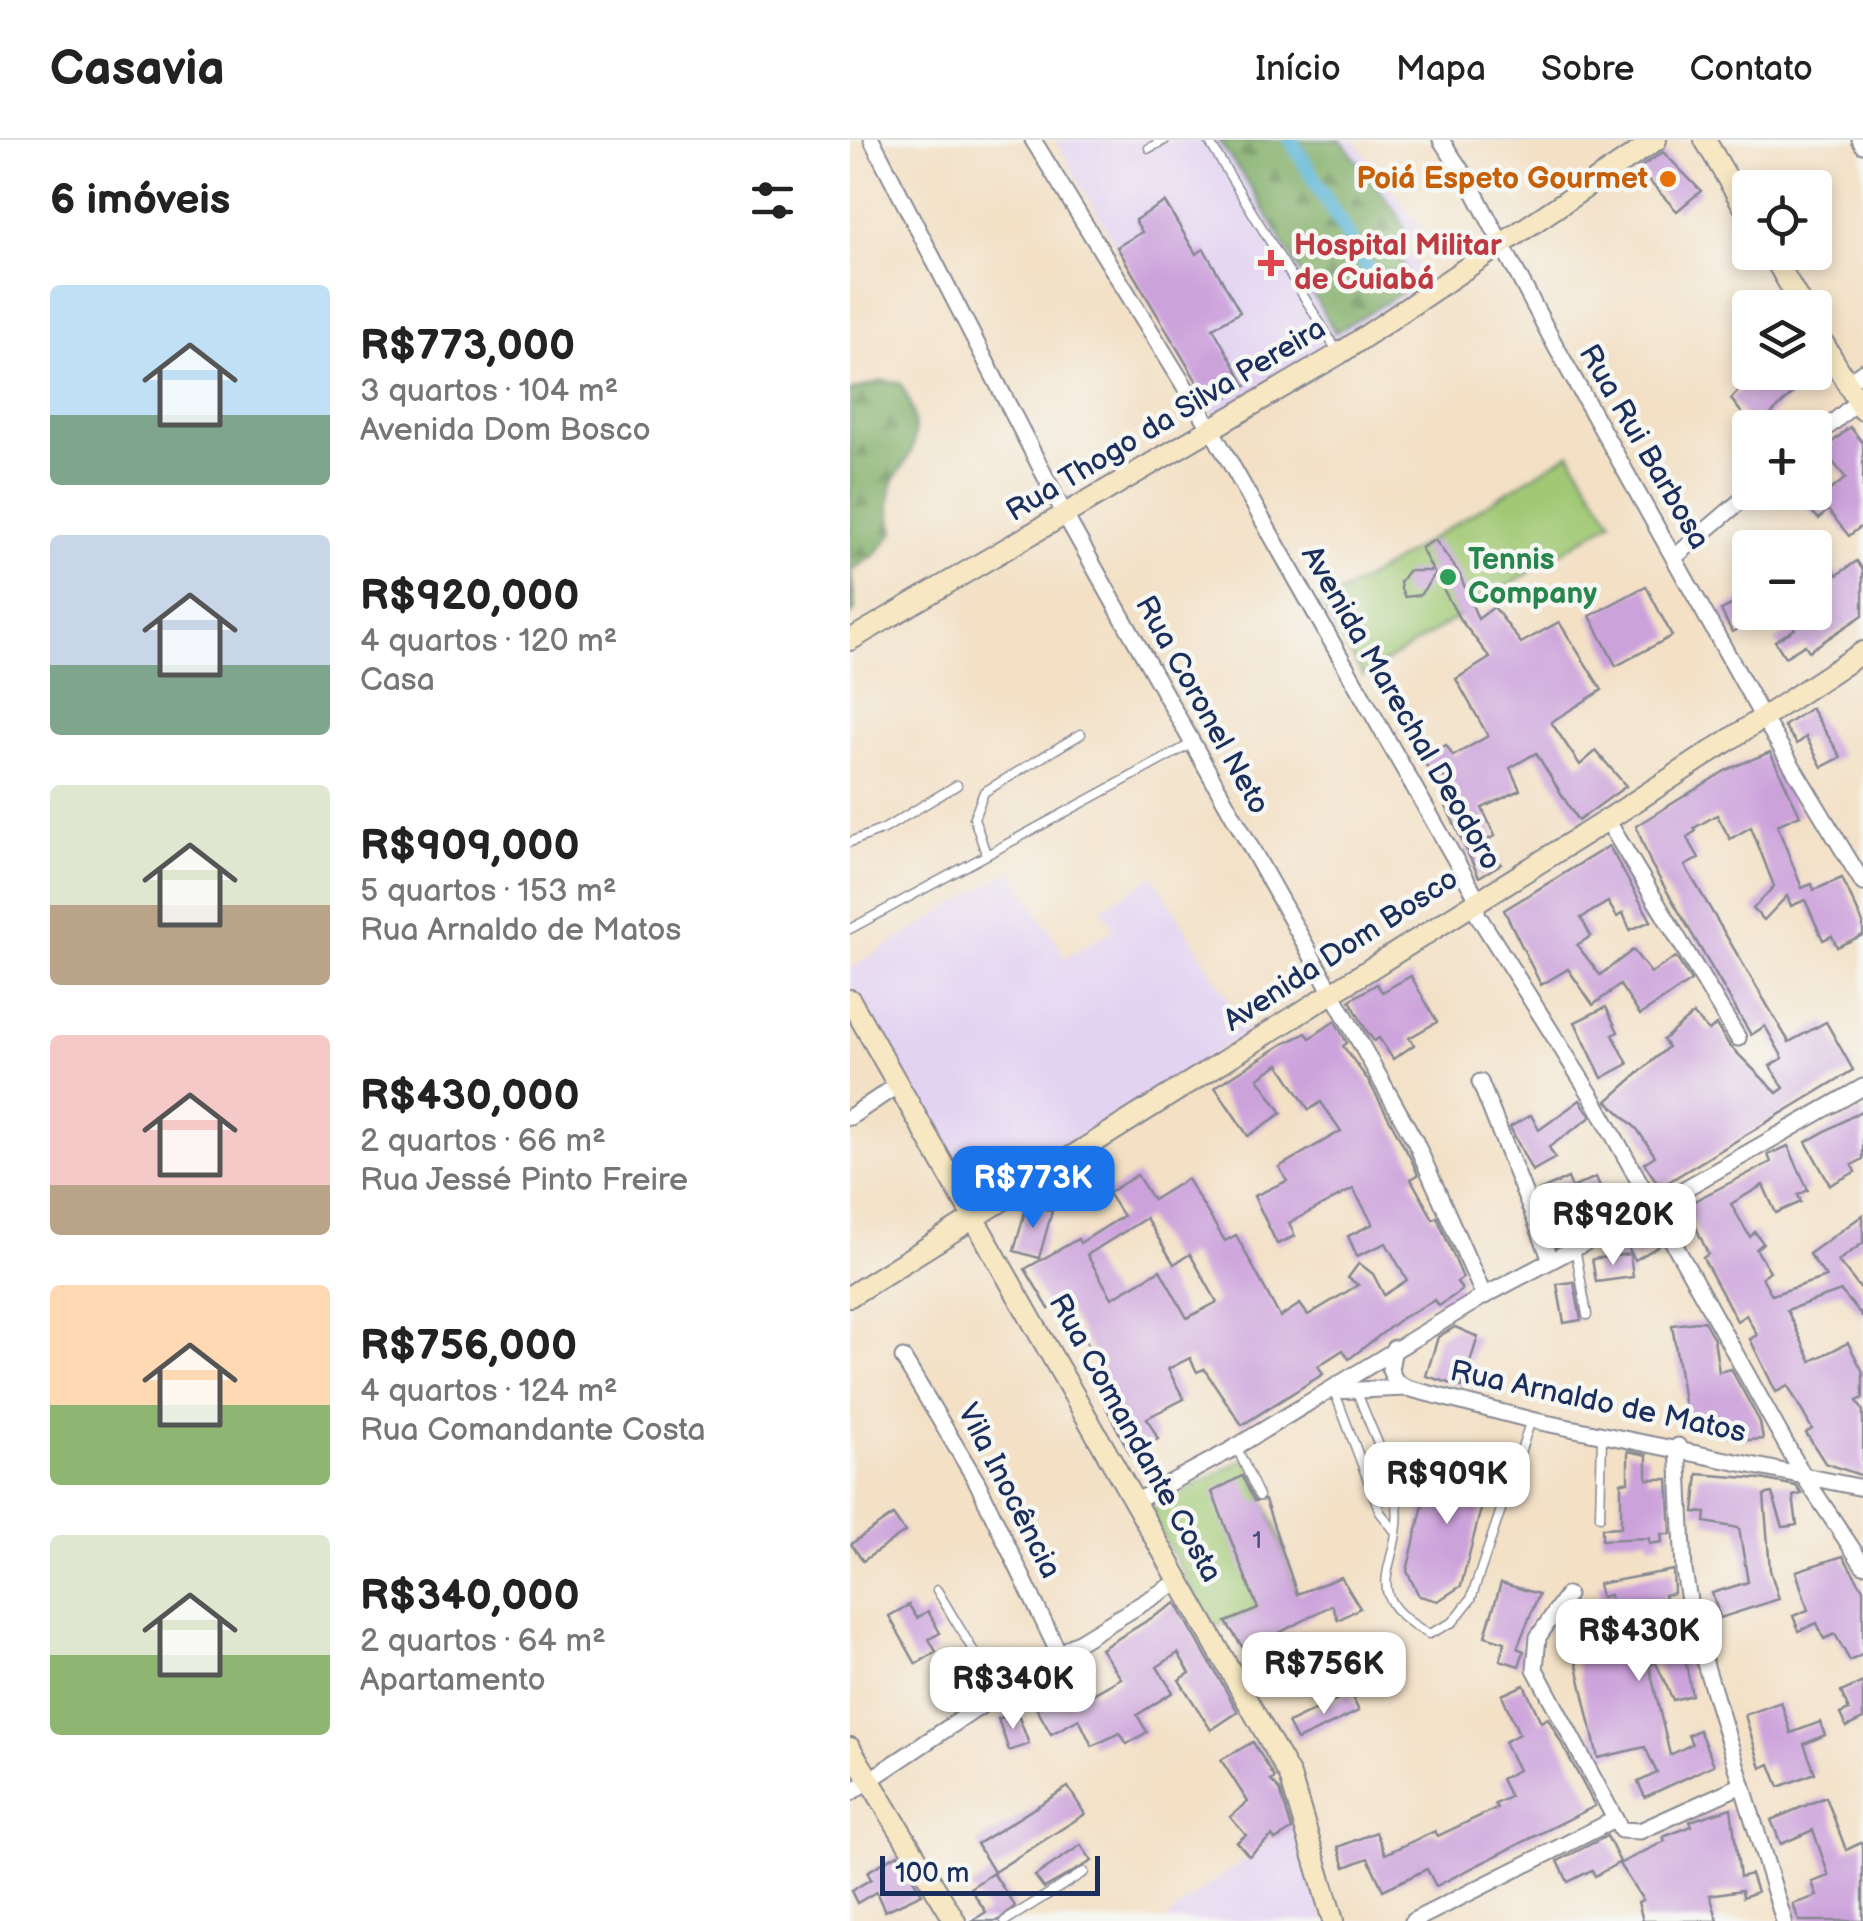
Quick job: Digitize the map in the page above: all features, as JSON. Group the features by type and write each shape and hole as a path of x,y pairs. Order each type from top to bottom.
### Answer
{"street":[{"name":"Rua Coronel Neto","path":"872,140 1065,515 1194,743 1237,828 1333,991 1439,1188 1484,1296"},
{"name":"Avenida Marechal Deodoro","path":"1034,140 1212,429 1477,898 1477,914 1591,1095 1803,1475 1863,1565"},
{"name":"Rua Rui Barbosa","path":"1441,140 1762,716 1863,883"},
{"name":"Rua Thogo da Silva Pereira","path":"850,640 1340,354 1656,140"},
{"path":"1706,140 1732,186"},
{"path":"1832,353 1858,391 1832,419"},
{"path":"1676,556 1732,508"},
{"name":"Avenida Dom Bosco","path":"850,1296 1477,898 1608,820 1863,652"},
{"path":"1608,820 1738,1038"},
{"name":"Rua Comandante Costa","path":"850,1000 1290,1776 1332,1921"},
{"path":"1480,1082 1551,1260"},
{"path":"850,1117 900,1084"},
{"path":"1136,1501 1236,1446 1484,1296 1651,1208 1863,1086"},
{"path":"1394,1348 1390,1370 1396,1382 1407,1388"},
{"name":"Vila Inocência","path":"903,1358 978,1482 1059,1654"},
{"name":"Rua Arnaldo de Matos","path":"1327,1392 1355,1387 1407,1388 1531,1420 1678,1446 1857,1487"},
{"path":"1678,1446 1684,1571 1693,1624 1784,1921"},
{"path":"1834,1520 1837,1496 1857,1487"},
{"path":"850,1793 1059,1654 1181,1580"},
{"path":"1567,1595 1538,1637 1535,1669 1620,1830 1640,1832 1742,1785"},
{"path":"850,1748 955,1921"},
{"path":"1413,1921 1614,1820"}],"lane":[{"path":"1149,148 1165,140"},
{"path":"1208,140 1340,354"},
{"path":"986,854 974,818 984,792 1081,734"},
{"path":"850,929 1194,743"},
{"path":"850,842 884,829 957,785"},
{"path":"1575,1247 1587,1314"},
{"path":"1355,1387 1397,1504 1386,1593 1394,1611 1429,1634 1453,1622 1471,1599 1531,1420"},
{"path":"1327,1392 1380,1512 1394,1530"},
{"path":"1600,1516 1602,1432"},
{"path":"1236,1446 1259,1496"},
{"path":"937,1590 999,1694"},
{"path":"1005,1921 1084,1872"}],"shaded area":[{"name":"Hospital Militar de Cuiabá","path":"1055,140 1354,140 1423,231 1402,245 1429,281 1214,415"},
{"path":"1012,870 1066,958 1114,929 1102,908 1154,876 1248,1032 979,1196 850,982 850,969"},
{"path":"1295,1822 1324,1921 1165,1921 1191,1899"}],"green space":[{"path":"1218,140 1341,140 1398,214 1405,231 1399,241 1408,289 1335,333 1252,189"},
{"path":"883,381 900,383 905,391 914,420 914,440 890,491 894,532 875,555 851,571 855,610 850,616 850,391"},
{"name":"Tennis Company","path":"1570,453 1612,521 1363,676 1322,606"},
{"path":"1246,1458 1276,1527 1297,1594 1213,1627 1149,1511"}],"building":[{"name":"Poiá Espeto Gourmet","path":"1663,152 1701,191 1677,211 1638,169"},
{"path":"1165,202 1196,254 1204,249 1240,312 1213,328 1246,386 1223,399 1215,385 1203,392 1117,247 1142,232 1135,220"},
{"path":"1739,390 1797,390 1775,410 1739,410 1731,399"},
{"path":"1850,427 1863,443 1863,525 1849,536 1828,510 1832,510 1832,489 1846,478 1832,461 1832,442"},
{"path":"1810,510 1828,510 1819,519"},
{"path":"1435,540 1459,573 1478,619 1494,607 1521,643 1559,622 1602,690 1551,722 1580,765 1596,751 1626,786 1578,821 1536,753 1510,768 1520,790 1482,808 1495,836 1487,840 1501,864 1479,877 1444,802 1455,797 1441,771 1432,776 1423,759 1446,745 1453,756 1488,736 1456,679 1490,658 1459,618 1435,574 1420,595 1405,597 1401,589 1400,582 1408,571 1433,571 1421,548"},
{"path":"1857,561 1863,570 1863,615 1809,651 1805,645 1785,657 1775,641 1793,630 1832,630 1832,568 1837,575"},
{"path":"1646,586 1672,636 1616,666 1590,616"},
{"path":"1732,605 1732,630 1736,630 1732,632 1721,610"},
{"path":"1811,708 1841,757 1822,767 1806,737 1797,744 1784,726"},
{"path":"1770,752 1800,815 1777,825 1802,888 1812,884 1814,890 1842,878 1863,923 1863,935 1837,947 1832,936 1823,940 1805,900 1791,906 1787,896 1764,920 1753,909 1774,886 1751,827 1730,839 1717,815 1694,828 1696,831 1687,837 1699,858 1685,866 1789,1042 1826,1022 1853,1070 1660,1187 1644,1163 1655,1156 1637,1129 1607,1101 1668,1047 1663,1040 1693,1014 1709,1031 1716,1025 1729,1045 1777,1093 1784,1088 1770,1066 1783,1058 1765,1026 1751,1035 1651,864 1636,826 1728,769"},
{"path":"1609,846 1651,921 1630,930 1623,913 1617,917 1608,902 1581,918 1591,936 1577,945 1600,975 1633,950 1651,973 1676,957 1691,981 1640,1015 1620,985 1593,1005 1568,969 1541,985 1504,910"},
{"path":"1411,976 1437,1022 1409,1038 1414,1045 1393,1059 1379,1038 1374,1041 1350,1000 1377,984 1382,992"},
{"path":"1606,1007 1618,1032 1613,1035 1628,1064 1602,1078 1575,1022"},
{"path":"1335,1021 1347,1043 1343,1046 1368,1080 1412,1161 1418,1175 1411,1179 1433,1219 1437,1217 1463,1278 1457,1282 1462,1290 1439,1306 1435,1300 1402,1318 1349,1359 1343,1350 1318,1366 1323,1374 1242,1425 1204,1369 1197,1372 1190,1358 1168,1369 1184,1399 1147,1418 1158,1439 1130,1454 1106,1407 1112,1404 1097,1374 1103,1371 1072,1317 1060,1303 1049,1309 1025,1269 1078,1239 1080,1243 1123,1216 1108,1193 1137,1175 1153,1200 1187,1179 1225,1241 1236,1235 1280,1317 1300,1304 1308,1315 1358,1285 1348,1278 1359,1263 1373,1274 1384,1295 1407,1280 1386,1243 1357,1256 1348,1236 1373,1224 1353,1189 1289,1223 1295,1236 1277,1244 1254,1196 1287,1181 1279,1167 1341,1131 1321,1102 1309,1110 1279,1064 1258,1078 1282,1113 1248,1136 1215,1087 1283,1044 1306,1033 1310,1038","holes":["1146,1218 1174,1264 1190,1254 1217,1302 1187,1318 1160,1270 1112,1298 1087,1255"]},
{"path":"1580,1100 1591,1117 1549,1147 1555,1158 1532,1171 1510,1127 1531,1115 1539,1130"},
{"path":"1863,1110 1863,1159 1852,1165 1855,1172 1830,1185 1806,1142"},
{"path":"1788,1146 1808,1190 1798,1195 1801,1202 1776,1213 1763,1185 1731,1204 1750,1237 1755,1232 1763,1243 1756,1249 1770,1271 1762,1277 1772,1295 1826,1277 1809,1254 1863,1215 1863,1243 1838,1261 1863,1292 1863,1317 1841,1291 1787,1310 1811,1361 1848,1343 1863,1372 1863,1398 1857,1401 1863,1411 1863,1476 1825,1463 1806,1433 1812,1429 1788,1386 1776,1392 1750,1339 1757,1335 1746,1315 1737,1321 1703,1258 1708,1254 1686,1205 1771,1162 1768,1155"},
{"path":"1596,1177 1611,1212 1558,1236 1539,1191 1568,1178 1572,1188"},
{"path":"1027,1204 1052,1211 1039,1258 1014,1251"},
{"path":"1646,1224 1659,1246 1635,1260 1623,1238"},
{"path":"1630,1254 1633,1277 1596,1282 1592,1259"},
{"path":"1574,1282 1581,1320 1564,1323 1557,1284"},
{"path":"1704,1321 1714,1339 1719,1372 1731,1369 1760,1422 1763,1439 1749,1440 1688,1427 1672,1325"},
{"path":"1455,1327 1478,1337 1462,1387 1426,1376 1438,1337"},
{"path":"1628,1451 1647,1455 1647,1479 1668,1479 1671,1534 1661,1534 1662,1542 1649,1544 1649,1538 1602,1540 1602,1528 1621,1527 1621,1482 1628,1482"},
{"path":"1435,1455 1491,1470 1461,1586 1438,1601 1419,1596 1407,1571"},
{"path":"1698,1474 1761,1479 1796,1486 1802,1494 1793,1496 1797,1525 1783,1527 1772,1493 1764,1495 1770,1570 1779,1599 1720,1618 1712,1593 1748,1582 1739,1528 1705,1522 1706,1513 1694,1512"},
{"path":"1242,1476 1254,1501 1265,1500 1297,1594 1341,1577 1360,1608 1338,1620 1332,1605 1245,1651 1226,1622 1258,1609 1212,1492"},
{"path":"893,1515 905,1532 863,1561 851,1544"},
{"path":"1843,1556 1863,1589 1863,1654 1850,1661 1835,1634 1824,1639 1817,1623 1799,1631 1793,1616 1808,1610 1796,1571"},
{"path":"1673,1570 1674,1593 1664,1595 1674,1639 1681,1638 1692,1695 1673,1700 1656,1663 1649,1665 1670,1755 1692,1744 1688,1735 1699,1730 1714,1765 1645,1797 1638,1782 1657,1773 1645,1747 1598,1758 1572,1643 1646,1626 1640,1600 1612,1605 1610,1595 1601,1597 1598,1584"},
{"path":"1501,1583 1539,1594 1517,1648 1524,1651 1519,1666 1500,1660 1505,1642 1485,1636"},
{"path":"1176,1603 1238,1712 1211,1730 1179,1680 1190,1673 1178,1653 1157,1667 1173,1692 1137,1715 1147,1732 1127,1744 1120,1733 1092,1746 1079,1719 1051,1734 1029,1695 1072,1668 1078,1681 1085,1677 1093,1694 1121,1678 1101,1649"},
{"path":"909,1605 917,1618 928,1611 940,1633 929,1639 936,1652 916,1664 889,1616"},
{"path":"1863,1682 1863,1719 1846,1727 1840,1714 1849,1710 1841,1692"},
{"path":"1524,1685 1541,1722 1548,1718 1595,1806 1436,1886 1427,1869 1383,1890 1368,1858 1345,1867 1338,1847 1376,1832 1385,1854 1435,1831 1438,1836 1497,1808 1495,1804 1510,1797 1501,1779 1518,1770 1504,1742 1519,1734 1502,1695"},
{"path":"1350,1693 1359,1711 1297,1740 1288,1723"},
{"path":"1781,1702 1791,1733 1820,1722 1825,1735 1804,1744 1815,1773 1779,1787 1770,1764 1761,1768 1745,1715"},
{"path":"1017,1712 1029,1744 1009,1751 998,1719"},
{"path":"1253,1742 1275,1778 1271,1781 1280,1790 1292,1830 1275,1840 1272,1836 1249,1856 1237,1842 1246,1835 1230,1817 1248,1802 1221,1760"},
{"path":"1068,1787 1085,1814 994,1872 977,1844"},
{"path":"1826,1797 1846,1850 1863,1842 1863,1921 1799,1921 1793,1904 1817,1896 1812,1882 1829,1876 1813,1830 1781,1844 1771,1820"},
{"path":"1731,1808 1740,1877 1751,1874 1757,1892 1743,1897 1742,1890 1710,1895 1718,1921 1643,1921 1638,1902 1643,1900 1619,1864 1665,1841 1663,1837 1692,1826 1690,1821"},
{"path":"1607,1836 1620,1862 1595,1876 1592,1870 1568,1882 1558,1861"},
{"path":"1081,1845 1092,1861 1044,1888 1035,1876"},
{"path":"898,1854 922,1894 885,1911 876,1892 857,1903 851,1891 871,1879 867,1872"},
{"path":"993,1873 1015,1906 998,1921 972,1921 986,1912 970,1888"}],"waterway":[{"path":"1291,140 1374,280"}],"place":[{"name":"Poiá Espeto Gourmet","path":"1668,179"},
{"name":"Hospital Militar de Cuiabá","path":"1271,263"},
{"name":"Tennis Company","path":"1448,577"}]}
